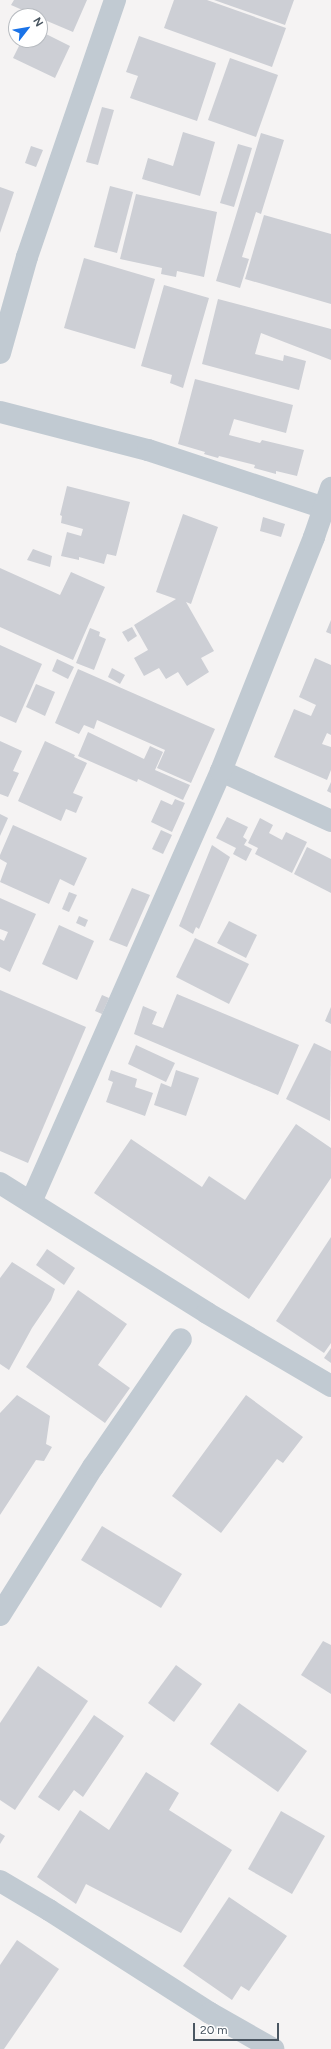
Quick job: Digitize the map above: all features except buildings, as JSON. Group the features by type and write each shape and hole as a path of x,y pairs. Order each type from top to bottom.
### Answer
{"street":[{"path":"0,353 27,257 115,0"},
{"path":"0,412 148,450 324,508"},
{"path":"31,1202 221,771 314,537 331,488"},
{"path":"221,771 331,821"},
{"path":"0,1183 207,1313 331,1386"},
{"path":"0,1615 93,1467 181,1339"},
{"path":"0,1881 50,1910 210,2013 274,2049"}]}
